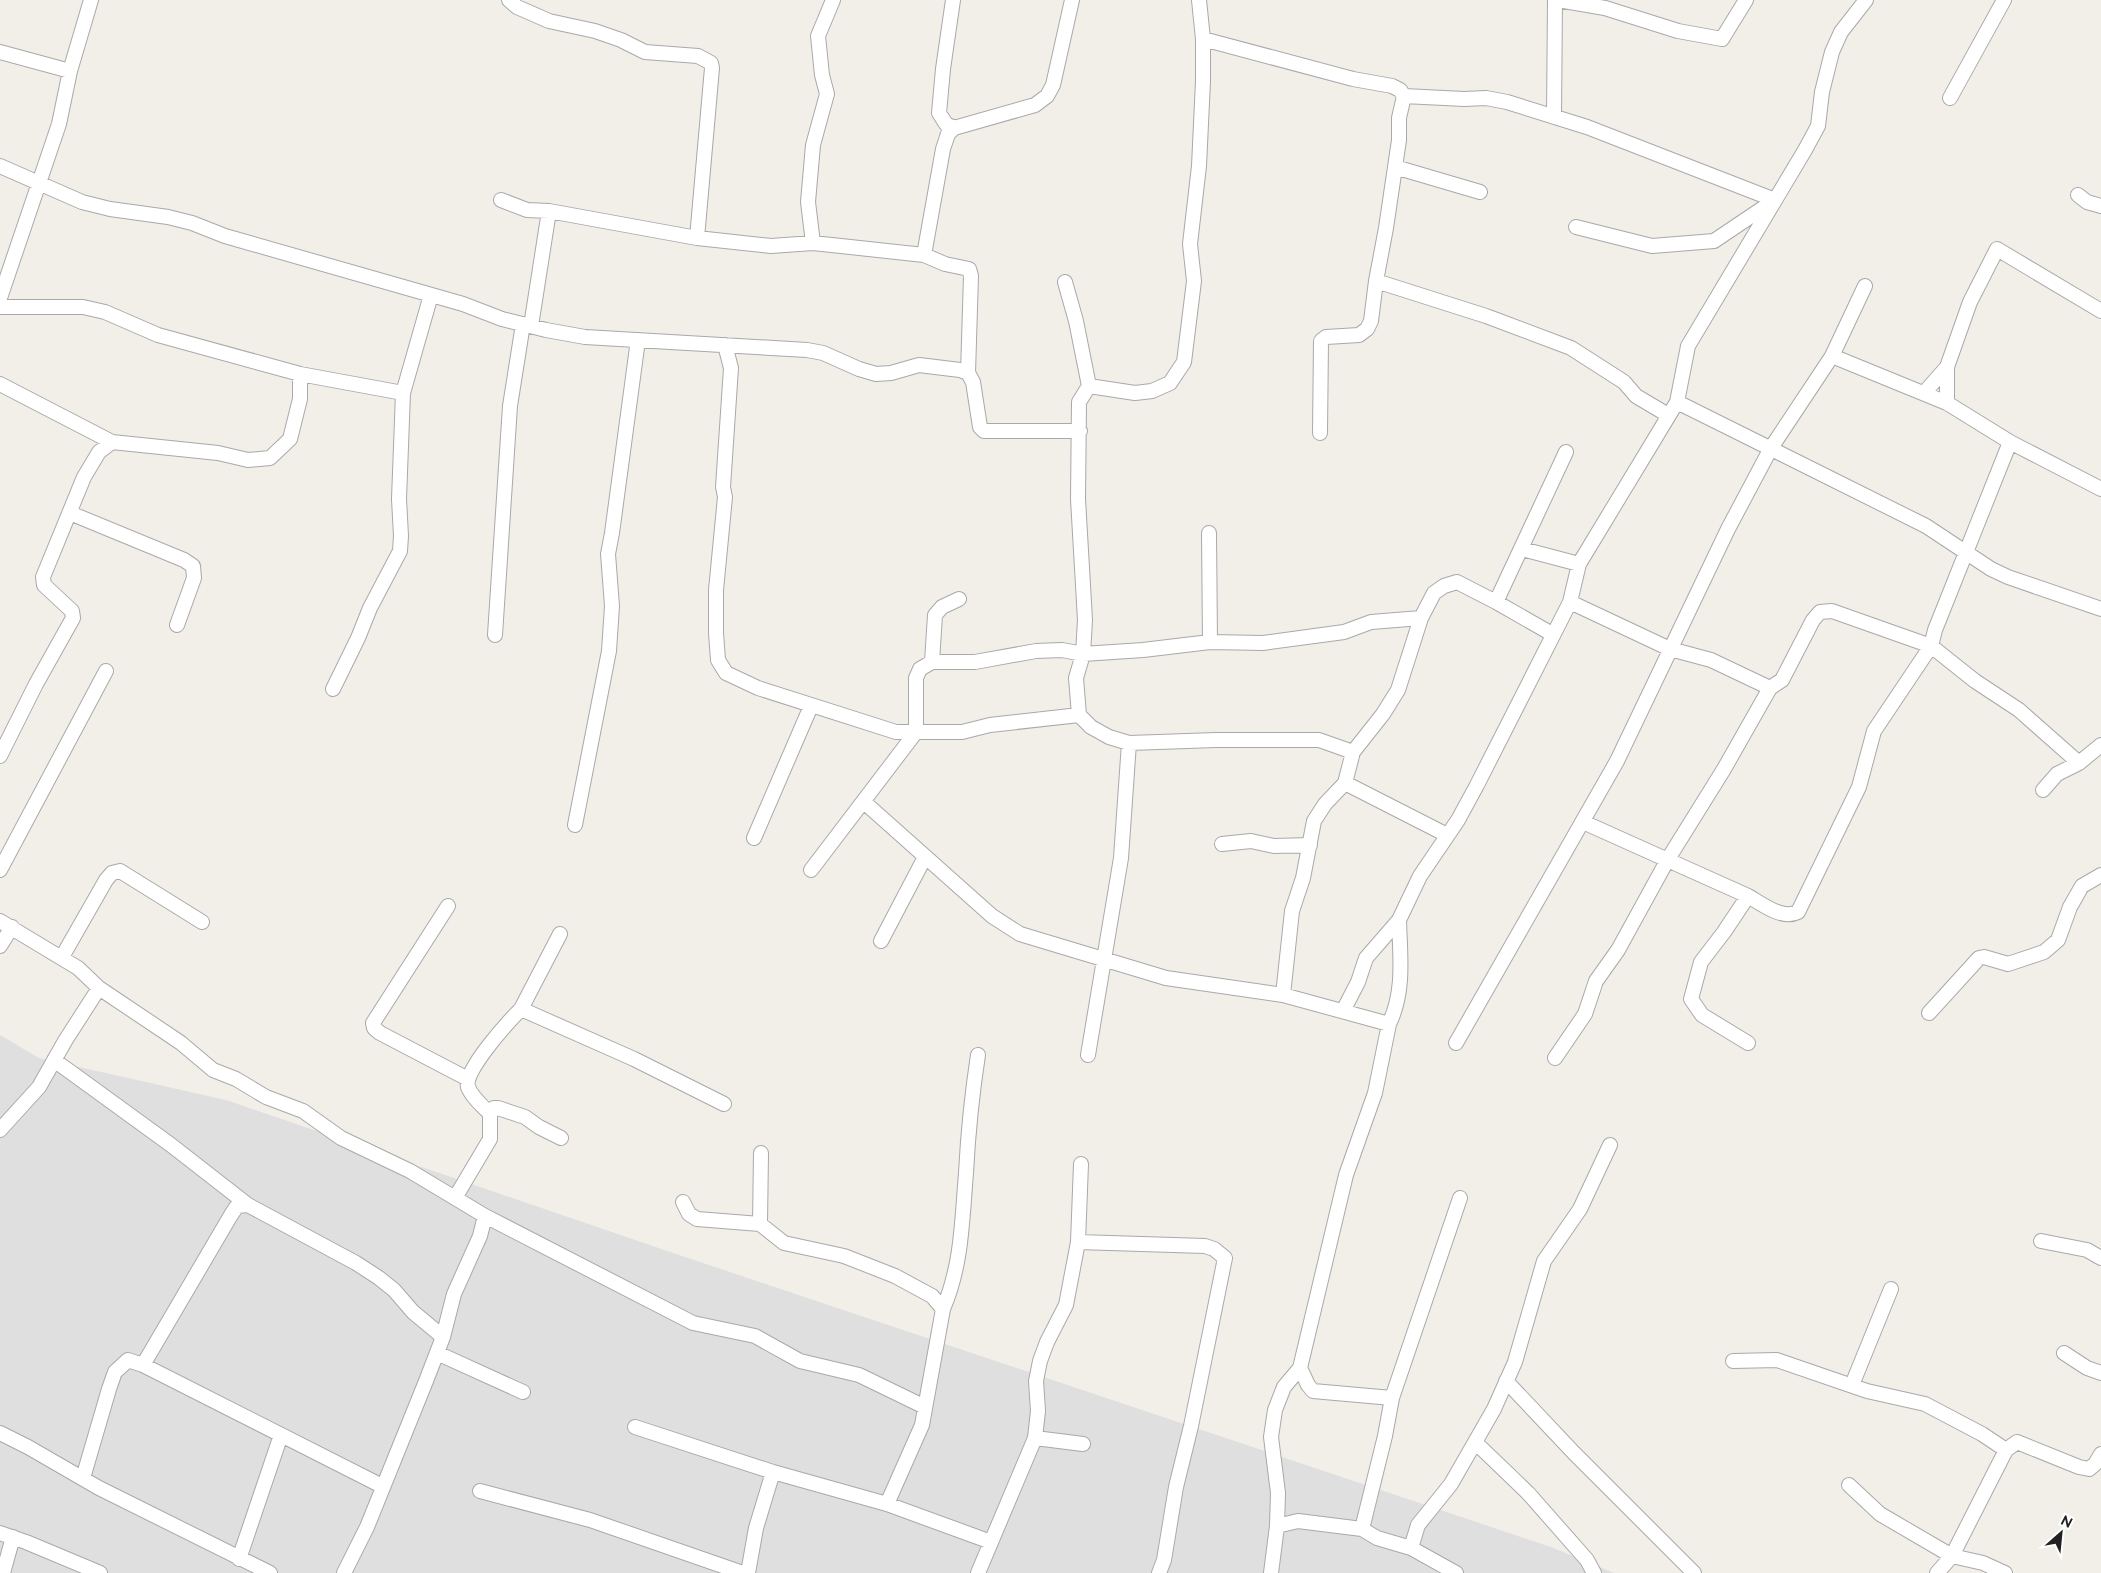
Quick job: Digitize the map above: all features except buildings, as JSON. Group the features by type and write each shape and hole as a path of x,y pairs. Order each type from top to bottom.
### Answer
{"street":[{"path":"0,298 59,124 70,71 91,0"},
{"path":"509,0 517,7 549,21 595,31 621,40 645,52 698,56 711,63 697,238"},
{"path":"814,243 808,202 813,145 827,94 822,75 818,36 833,0"},
{"path":"953,0 939,113 946,124 954,128"},
{"path":"924,255 943,149 948,134 954,128 1035,104 1047,96 1053,85 1072,0"},
{"path":"1089,386 1135,393 1152,391 1170,383 1184,362 1194,281 1190,244 1199,166 1203,39 1198,0"},
{"path":"1554,118 1557,0 1605,8 1678,31 1722,39 1746,0"},
{"path":"1343,1011 1358,982 1366,958 1400,920 1420,876 1448,835 1477,785 1552,634 1570,602 1579,564 1677,402 1688,346 1818,126 1822,92 1832,52 1841,32 1866,0"},
{"path":"1950,98 2004,0"},
{"path":"1203,39 1353,79 1392,86 1400,90 1404,96 1399,118 1399,140 1371,321 1367,329 1359,335 1326,337 1322,341 1320,433"},
{"path":"0,52 70,71"},
{"path":"1404,96 1464,99 1486,98 1507,102 1587,127 1775,200"},
{"path":"0,166 82,202 110,209 176,219 225,236 431,295 527,325 585,337 815,351 876,374 891,373 919,365 960,370 968,373"},
{"path":"1395,167 1480,192"},
{"path":"2078,195 2087,202 2101,206"},
{"path":"501,200 527,210 549,211 697,238 771,246 814,243 924,255 945,264 969,269 971,276 968,373 973,382 980,427 984,431 1080,431"},
{"path":"1576,227 1652,246 1714,241 1775,200"},
{"path":"496,635 510,406 549,211"},
{"path":"1947,404 1947,367 1970,302 1997,249 2101,311"},
{"path":"1376,281 1486,316 1571,348 1624,382 1636,396 1668,414"},
{"path":"1065,282 1076,321 1089,386 1079,402 1078,499 1085,620 1083,654 1076,678 1079,715 1091,727 1108,738 1129,743 1216,740 1319,740 1353,752"},
{"path":"1456,1044 1617,761 1708,568 1771,448 1832,356 1865,286"},
{"path":"333,689 358,638 370,608 400,551 399,499 403,393 431,295"},
{"path":"0,307 83,307 105,312 158,335 300,374 403,393"},
{"path":"575,825 609,651 612,606 608,554 638,340"},
{"path":"725,345 730,368 723,487 725,497 716,590 718,660 726,673 758,688 896,732 962,732 990,725 1079,715"},
{"path":"1832,356 1947,404 2010,442 2101,489"},
{"path":"1924,393 1947,367"},
{"path":"0,384 112,442 218,453 248,460 270,458 290,439 300,399 300,374"},
{"path":"1677,402 1926,526 1991,570 2008,578 2101,609"},
{"path":"0,756 36,684 73,618 72,611 42,582 70,514 71,505 84,477 99,452 112,442"},
{"path":"1583,822 1668,858 1748,896 1772,910 1786,915 1798,912 1855,795 1874,731 1931,646 1935,630 2010,442"},
{"path":"1496,602 1566,452"},
{"path":"70,514 184,560 193,566 194,578 177,625"},
{"path":"1209,534 1210,642"},
{"path":"1522,549 1579,564"},
{"path":"1283,995 1292,911 1303,878 1314,821 1325,804 1345,783 1353,752 1377,722 1398,690 1421,618 1434,593 1444,586 1457,582 1552,634"},
{"path":"932,662 934,615 942,607 958,600"},
{"path":"1570,602 1670,649 1710,660 1770,688"},
{"path":"1555,1058 1585,1014 1596,981 1618,950 1668,858 1724,769 1770,688 1782,680 1820,612 1832,611 1931,646 1975,681 2019,710 2078,763"},
{"path":"811,870 916,732 916,678 920,669 932,662 975,662 1036,651 1062,650 1083,654 1143,650 1210,642 1263,643 1344,632 1371,622 1421,618"},
{"path":"0,870 106,671"},
{"path":"754,838 811,706"},
{"path":"1088,1055 1121,858 1129,743"},
{"path":"2043,790 2057,774 2078,763 2101,745"},
{"path":"1345,783 1448,835"},
{"path":"864,802 992,916 1020,934 1166,978 1283,995 1389,1024"},
{"path":"1222,844 1251,841 1274,846 1310,845"},
{"path":"881,941 925,857"},
{"path":"62,957 106,880 112,873 120,871 202,922"},
{"path":"1929,1013 1979,958 1984,957 2008,964 2044,952 2058,940 2070,907 2082,886 2101,875"},
{"path":"1748,896 1701,962 1691,998 1702,1015 1748,1043"},
{"path":"448,906 373,1023 374,1028 380,1033 468,1079"},
{"path":"1271,1573 1277,1526 1278,1493 1271,1437 1275,1410 1284,1387 1300,1368 1346,1176 1375,1093 1389,1024 1397,1007 1401,987 1400,920"},
{"path":"0,946 6,924 62,957 84,973 99,988 181,1043 213,1070 236,1078 266,1097 303,1111 347,1142 404,1168 485,1216 692,1323 756,1336 800,1361 858,1375 925,1407"},
{"path":"490,1114 472,1095 468,1086 468,1079 473,1067 522,1009 560,934"},
{"path":"0,1130 39,1087 99,988"},
{"path":"522,1009 634,1059 724,1104"},
{"path":"887,1504 922,1425 943,1309 952,1288 960,1248 968,1138 978,1055"},
{"path":"54,1060 171,1144 248,1205 356,1263 379,1278 394,1290 413,1312 443,1337"},
{"path":"455,1198 490,1140 490,1114 494,1108 525,1117 539,1127 561,1138"},
{"path":"1411,1548 1418,1526 1451,1484 1494,1409 1523,1339 1544,1261 1580,1209 1610,1145"},
{"path":"760,1224 761,1153"},
{"path":"978,1573 1035,1438 1038,1411 1036,1381 1038,1368 1047,1342 1066,1305 1078,1242 1081,1164"},
{"path":"1362,1529 1385,1436 1392,1398 1460,1198"},
{"path":"684,1202 689,1214 696,1220 760,1224 784,1243 797,1248 824,1251 844,1256 895,1276 932,1296 943,1309"},
{"path":"143,1365 231,1215 237,1206 248,1205"},
{"path":"344,1573 367,1526 437,1353 454,1294 480,1236 485,1216"},
{"path":"2041,1240 2087,1250 2101,1258"},
{"path":"1078,1242 1204,1246 1214,1249 1225,1258 1191,1426 1176,1487 1164,1560 1159,1573"},
{"path":"1852,1385 1891,1289"},
{"path":"2064,1352 2086,1368 2101,1373"},
{"path":"437,1353 523,1392"},
{"path":"83,1478 116,1372 128,1360 143,1365 382,1486"},
{"path":"1733,1361 1777,1360 1867,1391 1924,1404 2006,1450"},
{"path":"1300,1368 1313,1391 1392,1398"},
{"path":"1506,1381 1574,1453 1694,1573"},
{"path":"635,1427 773,1472 887,1504 992,1542"},
{"path":"0,1433 99,1488 270,1573"},
{"path":"239,1558 281,1435"},
{"path":"1035,1438 1083,1444"},
{"path":"1938,1573 1952,1556 2006,1450 2017,1442 2079,1468 2088,1469 2095,1464 2101,1454"},
{"path":"1476,1443 1528,1493 1587,1560 1594,1573"},
{"path":"748,1573 756,1528 773,1472"},
{"path":"1849,1485 1880,1514 1952,1556 1984,1563 2005,1573"},
{"path":"480,1491 590,1520 743,1573"},
{"path":"1277,1526 1298,1520 1362,1529 1377,1538 1411,1548 1456,1573"},
{"path":"3,1573 6,1535 100,1573"}],"shaded area":[{"path":"0,1035 39,1058 226,1100 682,1256 1551,1547 1614,1573 0,1573"}]}
